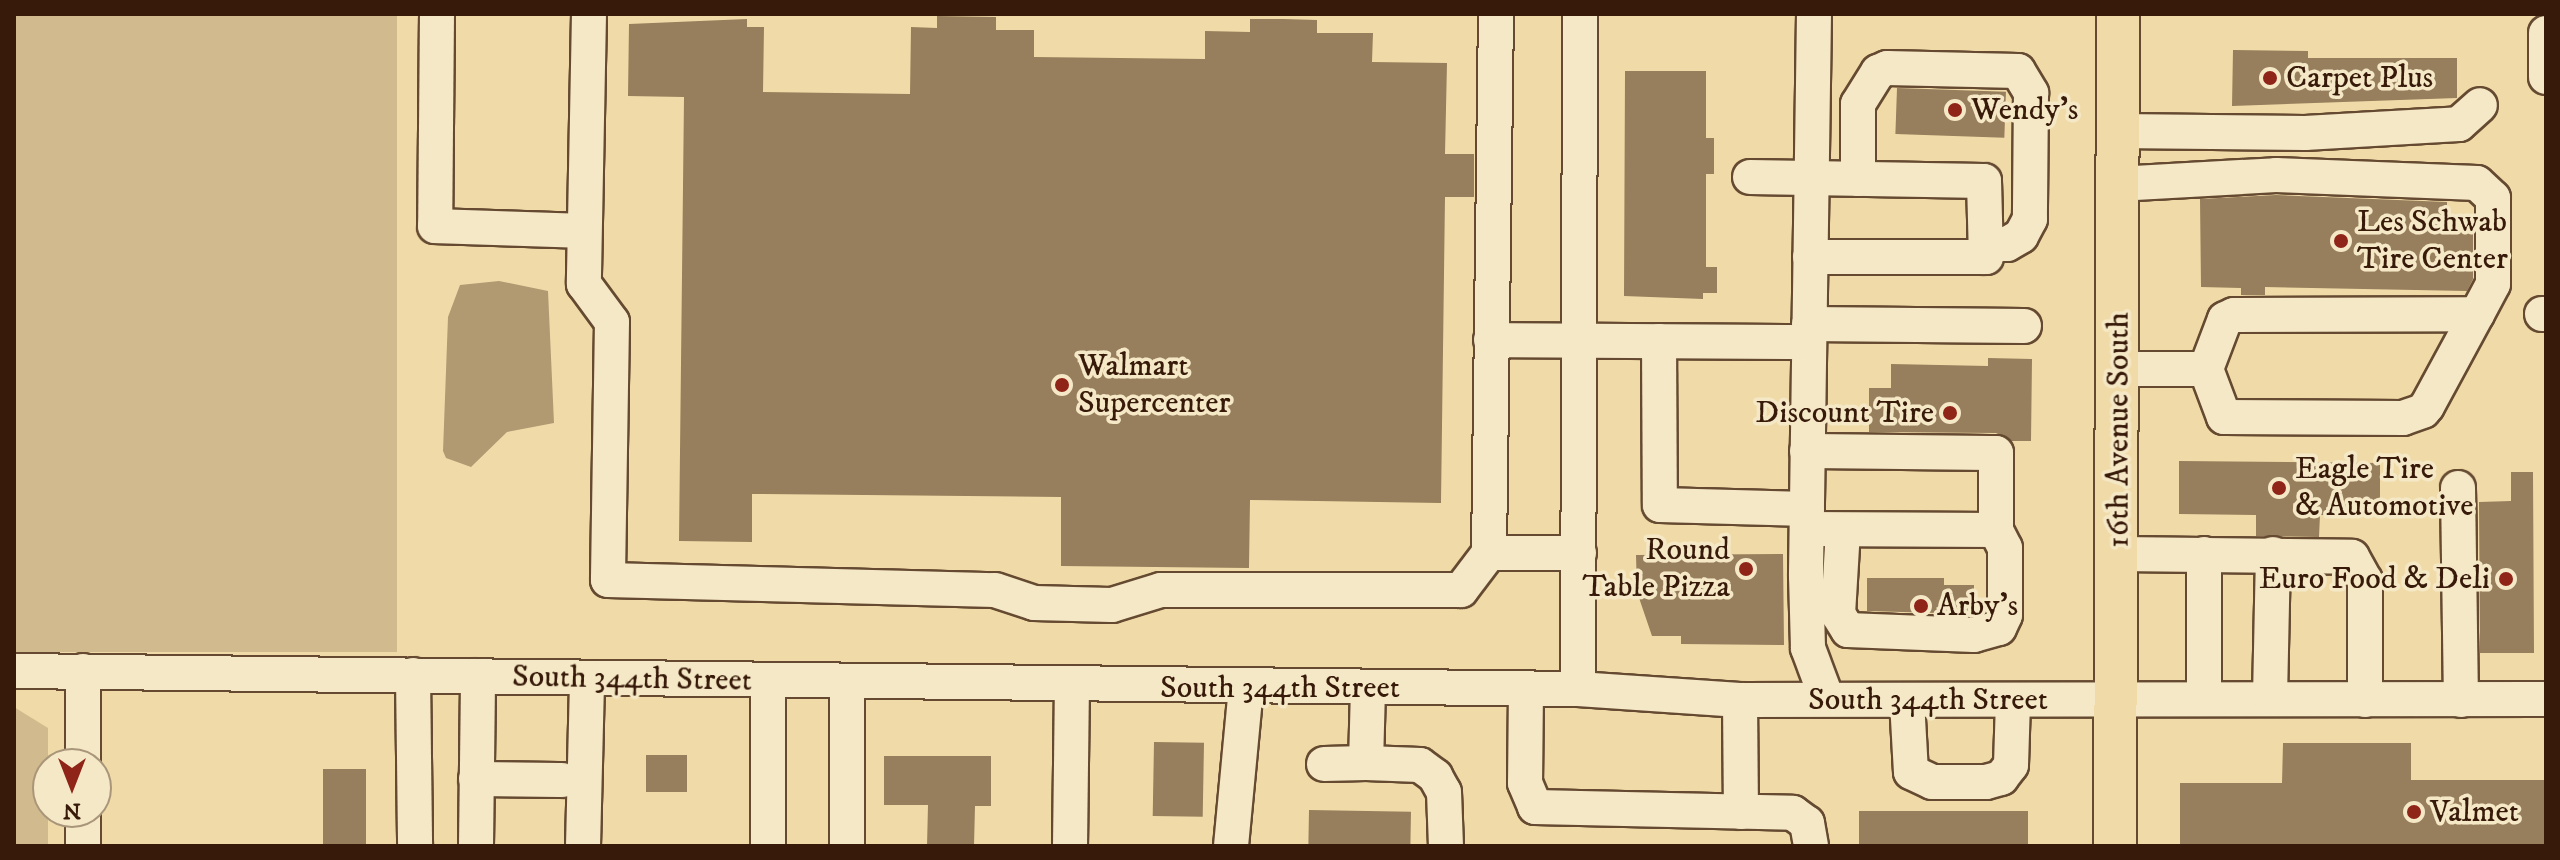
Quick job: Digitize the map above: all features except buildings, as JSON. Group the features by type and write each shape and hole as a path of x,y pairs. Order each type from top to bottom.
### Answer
{"main road":[{"name":"16th Avenue South","path":"2115,846 2120,554 2118,14"}],"street":[{"path":"437,14 435,226 584,231"},
{"path":"589,14 584,284 612,322 608,580 995,590 1034,603 1112,605 1161,590 1461,590 1489,553 1496,14"},
{"path":"1578,689 1582,341 1580,14"},
{"path":"1814,14 1807,451 1808,648 1827,699"},
{"path":"2546,33 2546,77"},
{"path":"1858,179 1858,104 1878,72 1887,68 2018,71 2031,93 2030,219 2021,236 2007,244 1986,244"},
{"path":"2118,131 2305,133 2459,124 2480,105"},
{"path":"2117,184 2276,175 2477,183 2493,198 2493,284 2477,314 2427,406 2413,417 2224,417 2206,369 2225,319 2234,315 2477,314"},
{"path":"1750,177 1984,181 1986,257 1810,257"},
{"path":"1491,340 1659,341 2024,326"},
{"path":"1659,341 1660,505 1807,519 1843,530 1996,530"},
{"path":"2119,369 2206,369"},
{"path":"1807,451 1996,453 1996,530 2005,548 2005,615 1999,628 1974,635 1848,630 1838,614 1843,530"},
{"path":"2458,488 2461,700"},
{"path":"1489,553 1579,553"},
{"path":"2120,554 2348,556 2361,566 2365,700"},
{"path":"2204,554 2204,698"},
{"path":"2270,698 2273,554"},
{"name":"South 344th Street","path":"14,671 1072,687 1578,689 1740,700 2546,699"},
{"path":"83,671 83,748"},
{"path":"413,675 415,846"},
{"path":"476,846 478,676"},
{"path":"583,846 587,678"},
{"path":"768,682 768,846"},
{"path":"847,684 847,846"},
{"path":"1070,846 1072,687"},
{"path":"1231,846 1246,688"},
{"path":"1366,763 1368,688"},
{"path":"1526,689 1525,783 1535,807 1798,815 1807,823 1811,846"},
{"path":"1740,700 1741,812"},
{"path":"1907,701 1911,772 1932,782 1986,782 2001,778 2011,765 2013,700"},
{"path":"1324,764 1420,765 1435,776 1444,792 1446,846"},
{"path":"476,779 562,780"}],"shaded area":[{"path":"14,14 397,14 397,652 14,652"},
{"path":"499,281 548,291 554,423 507,432 471,467 446,458 443,451 448,317 460,285"},
{"path":"14,707 48,728 48,748 32,748 32,828 48,828 48,846 14,846"}],"place":[{"name":"Carpet Plus","path":"2270,78"},
{"name":"Wendy's","path":"1955,110"},
{"name":"Les Schwab Tire Center","path":"2341,241"},
{"name":"Walmart Supercenter","path":"1062,385"},
{"name":"Discount Tire","path":"1950,413"},
{"name":"Eagle Tire & Automotive","path":"2279,488"},
{"name":"Round Table Pizza","path":"1746,569"},
{"name":"Euro Food & Deli","path":"2506,579"},
{"name":"Arby's","path":"1921,606"},
{"name":"Valmet","path":"2414,812"}]}
